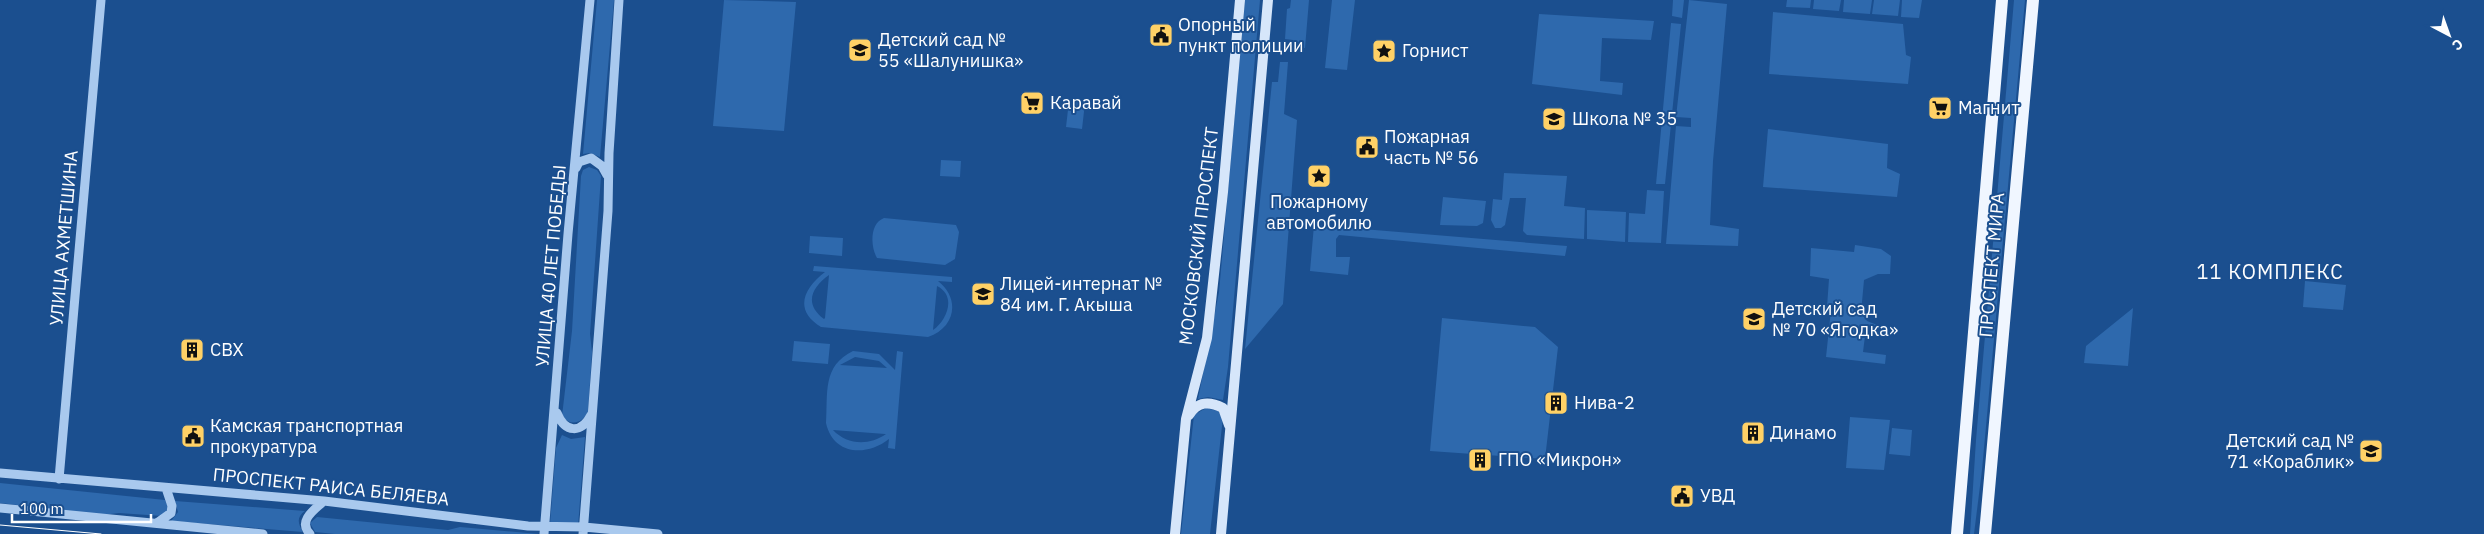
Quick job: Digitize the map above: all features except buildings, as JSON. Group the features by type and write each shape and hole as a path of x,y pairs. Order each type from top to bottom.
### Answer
{"main road":[{"name":"МОСКОВСКИЙ ПРОСПЕКТ","path":"1175,534 1186,419 1207,338 1223,192 1240,0"},
{"path":"1221,534 1268,0"},
{"name":"ПРОСПЕКТ МИРА","path":"1957,534 2002,0"},
{"name":"ПРОСПЕКТ МИРА","path":"1985,534 2033,0"},
{"path":"1186,419 1195,406 1204,403 1214,403 1223,408 1229,426"}],"street":[{"name":"УЛИЦА АХМЕТШИНА","path":"59,479 101,0"},
{"name":"УЛИЦА 40 ЛЕТ ПОБЕДЫ","path":"545,530 556,410 568,234 575,177 590,0"},
{"path":"584,531 608,211 608,178 620,0"},
{"path":"575,177 579,162 591,158 602,166 608,178"},
{"path":"556,410 560,421 571,428 580,428 586,424 592,412"},
{"name":"ПРОСПЕКТ РАИСА БЕЛЯЕВА","path":"0,473 324,501 545,530 658,534"},
{"path":"157,524 171,514 172,506 166,488"},
{"path":"310,534 306,527 307,517 324,501"},
{"path":"0,508 263,534"}],"shaded area":[{"path":"597,0 614,0 600,157 590,153 583,154"},
{"path":"724,0 796,2 784,131 713,126"},
{"path":"1245,0 1260,0 1228,367 1223,400 1208,397 1198,399 1219,292"},
{"path":"1291,0 1309,0 1305,48 1294,47 1293,40 1285,39 1287,9 1290,8"},
{"path":"1332,0 1355,0 1347,70 1325,68"},
{"path":"1673,0 1684,0 1682,18 1672,16"},
{"path":"1689,0 1727,4 1713,161 1710,225 1739,229 1738,246 1666,244 1676,126 1691,127 1691,118 1676,117"},
{"path":"1787,0 1811,0 1810,8 1786,7"},
{"path":"1814,0 1841,0 1839,11 1813,9"},
{"path":"1844,0 1872,0 1870,14 1843,12"},
{"path":"1874,0 1900,0 1898,16 1872,14"},
{"path":"1902,0 1922,0 1919,18 1901,17"},
{"path":"2014,0 2025,0 1982,470 1974,534 1970,534 1976,440"},
{"path":"1773,12 1903,24 1906,55 1911,57 1908,84 1769,74"},
{"path":"1539,14 1654,21 1651,40 1602,38 1600,81 1623,83 1622,95 1532,84"},
{"path":"1671,23 1681,24 1665,184 1656,184"},
{"path":"1280,62 1288,62 1284,114 1297,120 1283,304 1245,349 1272,82 1278,82"},
{"path":"1069,101 1085,103 1082,129 1066,127"},
{"path":"1768,129 1888,144 1887,168 1900,174 1897,197 1763,187"},
{"path":"941,160 961,161 960,177 940,176"},
{"path":"589,167 597,170 601,176 590,334 592,352 588,412 580,421 569,422 562,416 572,331 581,176 583,170"},
{"path":"1504,173 1567,176 1564,206 1585,208 1584,239 1527,235 1523,231 1526,198 1510,198 1505,225 1501,228 1495,228 1491,220 1493,199 1502,200"},
{"path":"1647,190 1664,191 1661,243 1628,242 1629,213 1645,214"},
{"path":"1443,197 1486,201 1483,223 1477,226 1440,225"},
{"path":"1587,210 1626,212 1625,242 1587,239"},
{"path":"884,218 956,225 959,232 955,259 945,265 877,258 873,247 873,235 876,225"},
{"path":"1314,225 1567,246 1565,256 1339,235 1336,239 1336,257 1350,257 1348,275 1310,271"},
{"path":"810,236 843,238 842,256 809,253"},
{"path":"1855,245 1881,249 1891,256 1890,274 1878,274 1864,280 1861,313 1867,321 1877,325 1876,335 1865,336 1863,352 1886,355 1885,364 1826,357 1831,310 1827,307 1829,279 1810,276 1811,248 1854,252"},
{"path":"814,266 952,277 952,282 938,281 950,296 952,312 944,327 928,337 821,327 812,320 804,306 807,292 825,272 813,271","holes":["829,275 825,318 824,319 814,308 812,296 818,285","937,286 947,296 948,308 938,326 933,330"]},
{"path":"2305,281 2346,285 2343,310 2303,307"},
{"path":"2133,308 2128,366 2084,363 2086,346"},
{"path":"1442,318 1535,327 1558,347 1545,459 1430,451"},
{"path":"794,341 830,344 828,364 792,361"},
{"path":"853,351 879,354 895,370 897,351 903,352 895,449 888,448 889,439 870,449 851,450 836,442 830,434 826,423 827,391 831,372 843,357","holes":["855,357 879,361 887,368 840,365","833,430 885,434 886,434 873,441 858,442 845,439"]},
{"path":"1206,408 1218,411 1223,417 1210,534 1181,534 1194,415"},
{"path":"1850,417 1890,420 1884,470 1846,468"},
{"path":"1892,428 1912,430 1910,456 1889,454"},
{"path":"562,435 571,439 585,437 578,526 550,524 556,448"},
{"path":"0,483 165,500 169,509 162,516 119,513 102,515 0,503"},
{"path":"175,501 305,511 300,516 299,521 303,532 171,521 178,512"},
{"path":"317,517 448,530 460,527 539,534 335,534 315,532 310,523"}],"tram line":[{"path":"0,525 101,534"}],"place":[{"name":"Опорный пункт полиции","path":"1161,35"},
{"name":"Детский сад № 55 «Шалунишка»","path":"860,50"},
{"name":"Горнист","path":"1384,51"},
{"name":"Каравай","path":"1032,103"},
{"name":"Магнит","path":"1940,108"},
{"name":"Школа № 35","path":"1554,119"},
{"name":"Пожарная часть № 56","path":"1367,147"},
{"name":"Пожарному автомобилю","path":"1319,176"},
{"name":"Лицей-интернат № 84 им. Г. Акыша","path":"983,294"},
{"name":"Детский сад № 70 «Ягодка»","path":"1754,319"},
{"name":"СВХ","path":"192,350"},
{"name":"Нива-2","path":"1556,403"},
{"name":"Динамо","path":"1753,433"},
{"name":"Камская транспортная прокуратура","path":"193,436"},
{"name":"Детский сад № 71 «Кораблик»","path":"2371,451"},
{"name":"ГПО «Микрон»","path":"1480,460"},
{"name":"УВД","path":"1682,496"}],"district":[{"name":"11 КОМПЛЕКС","path":"2270,272"}]}
